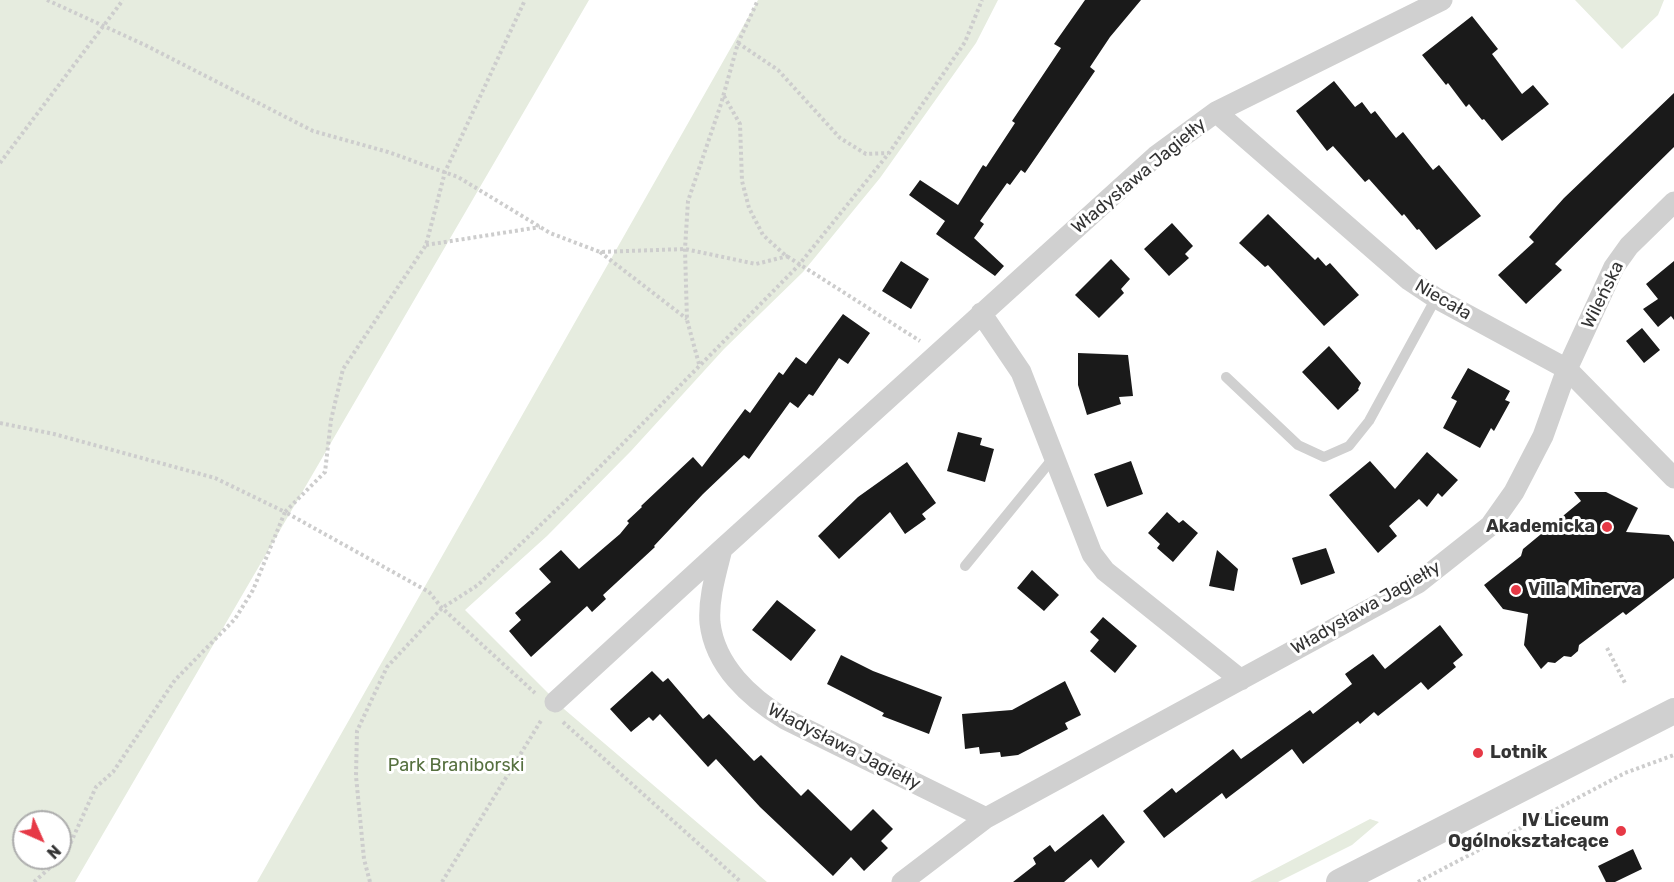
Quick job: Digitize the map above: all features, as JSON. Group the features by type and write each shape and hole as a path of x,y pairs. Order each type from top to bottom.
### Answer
{"street":[{"name":"Władysława Jagiełły","path":"552,704 1156,156 1216,112 1442,0"},
{"name":"Niecała","path":"1216,112 1409,280 1436,298 1567,369 1674,478"},
{"name":"Wileńska","path":"1567,369 1614,267 1629,246 1674,202"},
{"path":"981,313 1021,372 1092,554 1105,571 1241,680"},
{"name":"Władysława Jagiełły","path":"902,882 986,818 1418,583 1490,526 1514,492 1543,436 1567,369"},
{"name":"Władysława Jagiełły","path":"722,549 712,588 710,623 720,655 745,689 760,704 785,719 986,818"},
{"path":"1339,882 1674,711"}],"lane":[{"path":"1226,377 1298,445 1324,458 1349,446 1369,421 1436,298"},
{"path":"965,566 1054,457"}],"path":[{"path":"47,0 146,45 314,131 388,152 458,177 540,227 600,252 687,320"},
{"path":"0,163 123,0"},
{"path":"34,882 66,853 96,787 113,772 175,680 235,619 253,590 285,512 325,472 331,420 344,369 426,245 445,172 525,0"},
{"path":"699,364 687,320 685,249 688,201 738,43 758,0"},
{"path":"370,882 364,859 356,776 357,731 387,667 442,608 478,585 579,488 800,263 889,153 965,42 982,0"},
{"path":"738,43 778,70 840,138 866,154 889,153"},
{"path":"723,95 740,124 742,181 748,208 763,235 788,256 902,331 939,351"},
{"path":"426,245 540,227"},
{"path":"600,252 685,249 756,264 788,256"},
{"path":"0,423 54,435 214,478 285,512 429,592 442,608 552,704 555,716 741,882"},
{"path":"1607,648 1626,685"},
{"path":"442,882 552,704"},
{"path":"1418,882 1625,773 1674,755"}],"green space":[{"path":"0,0 589,0 75,882 0,882"},
{"name":"Park Braniborski","path":"758,0 998,0 976,43 880,178 803,272 724,349 631,451 547,536 465,610 564,709 767,882 257,882"},
{"path":"1575,0 1664,0 1658,15 1622,49"},
{"path":"1370,819 1379,822 1352,845 1278,882 1250,882"}],"building":[{"path":"1085,0 1141,0 1110,37 1090,67 1095,71 1025,173 1021,170 1010,185 1007,183 980,221 984,224 974,238 1004,266 995,276 936,234 945,221 909,195 920,180 958,205 983,165 986,167 1015,123 1012,121 1061,48 1054,44"},
{"path":"1472,16 1498,49 1492,54 1522,94 1533,85 1549,104 1502,141 1469,104 1466,107 1422,55"},
{"path":"1334,81 1355,107 1362,102 1371,114 1375,111 1396,138 1403,132 1433,170 1439,165 1481,216 1436,250 1419,229 1417,230 1404,214 1402,216 1369,179 1365,182 1333,146 1327,151 1296,111"},
{"path":"1674,93 1674,147 1555,264 1562,270 1526,304 1498,275 1534,242 1529,237 1564,198"},
{"path":"1268,214 1315,260 1318,257 1326,266 1330,263 1359,295 1324,326 1268,265 1265,267 1239,243"},
{"path":"1172,223 1193,246 1185,254 1189,258 1169,276 1144,249"},
{"path":"1111,259 1130,279 1121,289 1124,293 1099,318 1075,295"},
{"path":"901,261 929,279 911,309 882,291"},
{"path":"1674,261 1674,320 1671,316 1658,327 1643,309 1658,299 1646,284"},
{"path":"843,314 870,333 848,364 839,358 813,396 809,394 798,408 790,402 749,459 744,455 703,494 655,547 603,595 606,599 592,612 587,606 531,657 509,631 521,620 515,613 551,582 539,569 561,550 579,569 620,534 629,523 627,521 641,506 693,457 702,467 745,409 750,413 779,372 783,375 796,357 806,364"},
{"path":"1642,328 1660,350 1644,363 1626,341"},
{"path":"1329,346 1361,383 1359,390 1338,410 1302,372"},
{"path":"1078,353 1128,355 1133,396 1119,397 1121,404 1087,415 1078,385"},
{"path":"1468,368 1510,391 1505,400 1510,402 1494,431 1491,428 1480,448 1443,428 1457,401 1451,398"},
{"path":"958,432 982,438 980,445 994,449 985,482 947,471"},
{"path":"1427,452 1458,480 1442,497 1438,493 1427,507 1419,499 1389,526 1397,536 1378,553 1329,495 1370,461 1395,489"},
{"path":"1131,461 1143,494 1107,507 1094,474"},
{"path":"907,462 936,503 922,514 926,519 905,534 890,512 839,559 818,536 858,497"},
{"path":"1574,492 1606,492 1638,508 1626,532 1669,535 1674,542 1674,578 1626,615 1623,612 1579,645 1578,651 1571,657 1564,656 1555,663 1548,662 1541,669 1524,645 1528,614 1503,609 1484,585 1521,556 1523,549 1581,501"},
{"path":"1167,512 1179,523 1183,520 1198,533 1173,562 1157,548 1160,544 1148,533"},
{"path":"1326,548 1335,573 1301,585 1292,558"},
{"path":"1217,550 1238,569 1234,591 1209,586"},
{"path":"1032,570 1059,595 1044,611 1017,588"},
{"path":"777,600 816,630 791,661 752,630"},
{"path":"1103,617 1137,646 1115,673 1090,651 1099,640 1090,632"},
{"path":"1440,625 1463,655 1453,663 1456,667 1428,690 1421,682 1378,716 1374,712 1360,724 1358,721 1303,764 1292,749 1226,799 1222,793 1164,838 1143,811 1172,788 1176,793 1233,749 1241,759 1310,710 1313,714 1352,684 1345,674 1373,654 1385,669"},
{"path":"841,655 873,671 942,697 929,734 882,716 884,713 827,684"},
{"path":"652,671 663,682 668,678 703,719 709,714 754,761 761,755 801,796 808,789 851,831 873,809 893,829 881,841 888,848 864,871 851,857 833,876 760,807 716,759 708,767 660,714 653,721 649,717 631,732 610,709"},
{"path":"1065,681 1081,715 1065,723 1068,729 1018,755 1001,757 1000,752 980,754 979,747 965,749 962,714 1012,710"},
{"path":"1103,814 1125,842 1098,868 1091,859 1064,882 1013,882 1036,864 1033,858 1050,845 1055,852"},
{"path":"1633,849 1642,869 1615,882 1606,882 1598,866"}],"place":[{"name":"Akademicka","path":"1607,527"},
{"name":"Villa Minerva","path":"1516,590"},
{"name":"Lotnik","path":"1478,753"},
{"name":"IV Liceum Ogólnokształcące","path":"1621,831"}]}
